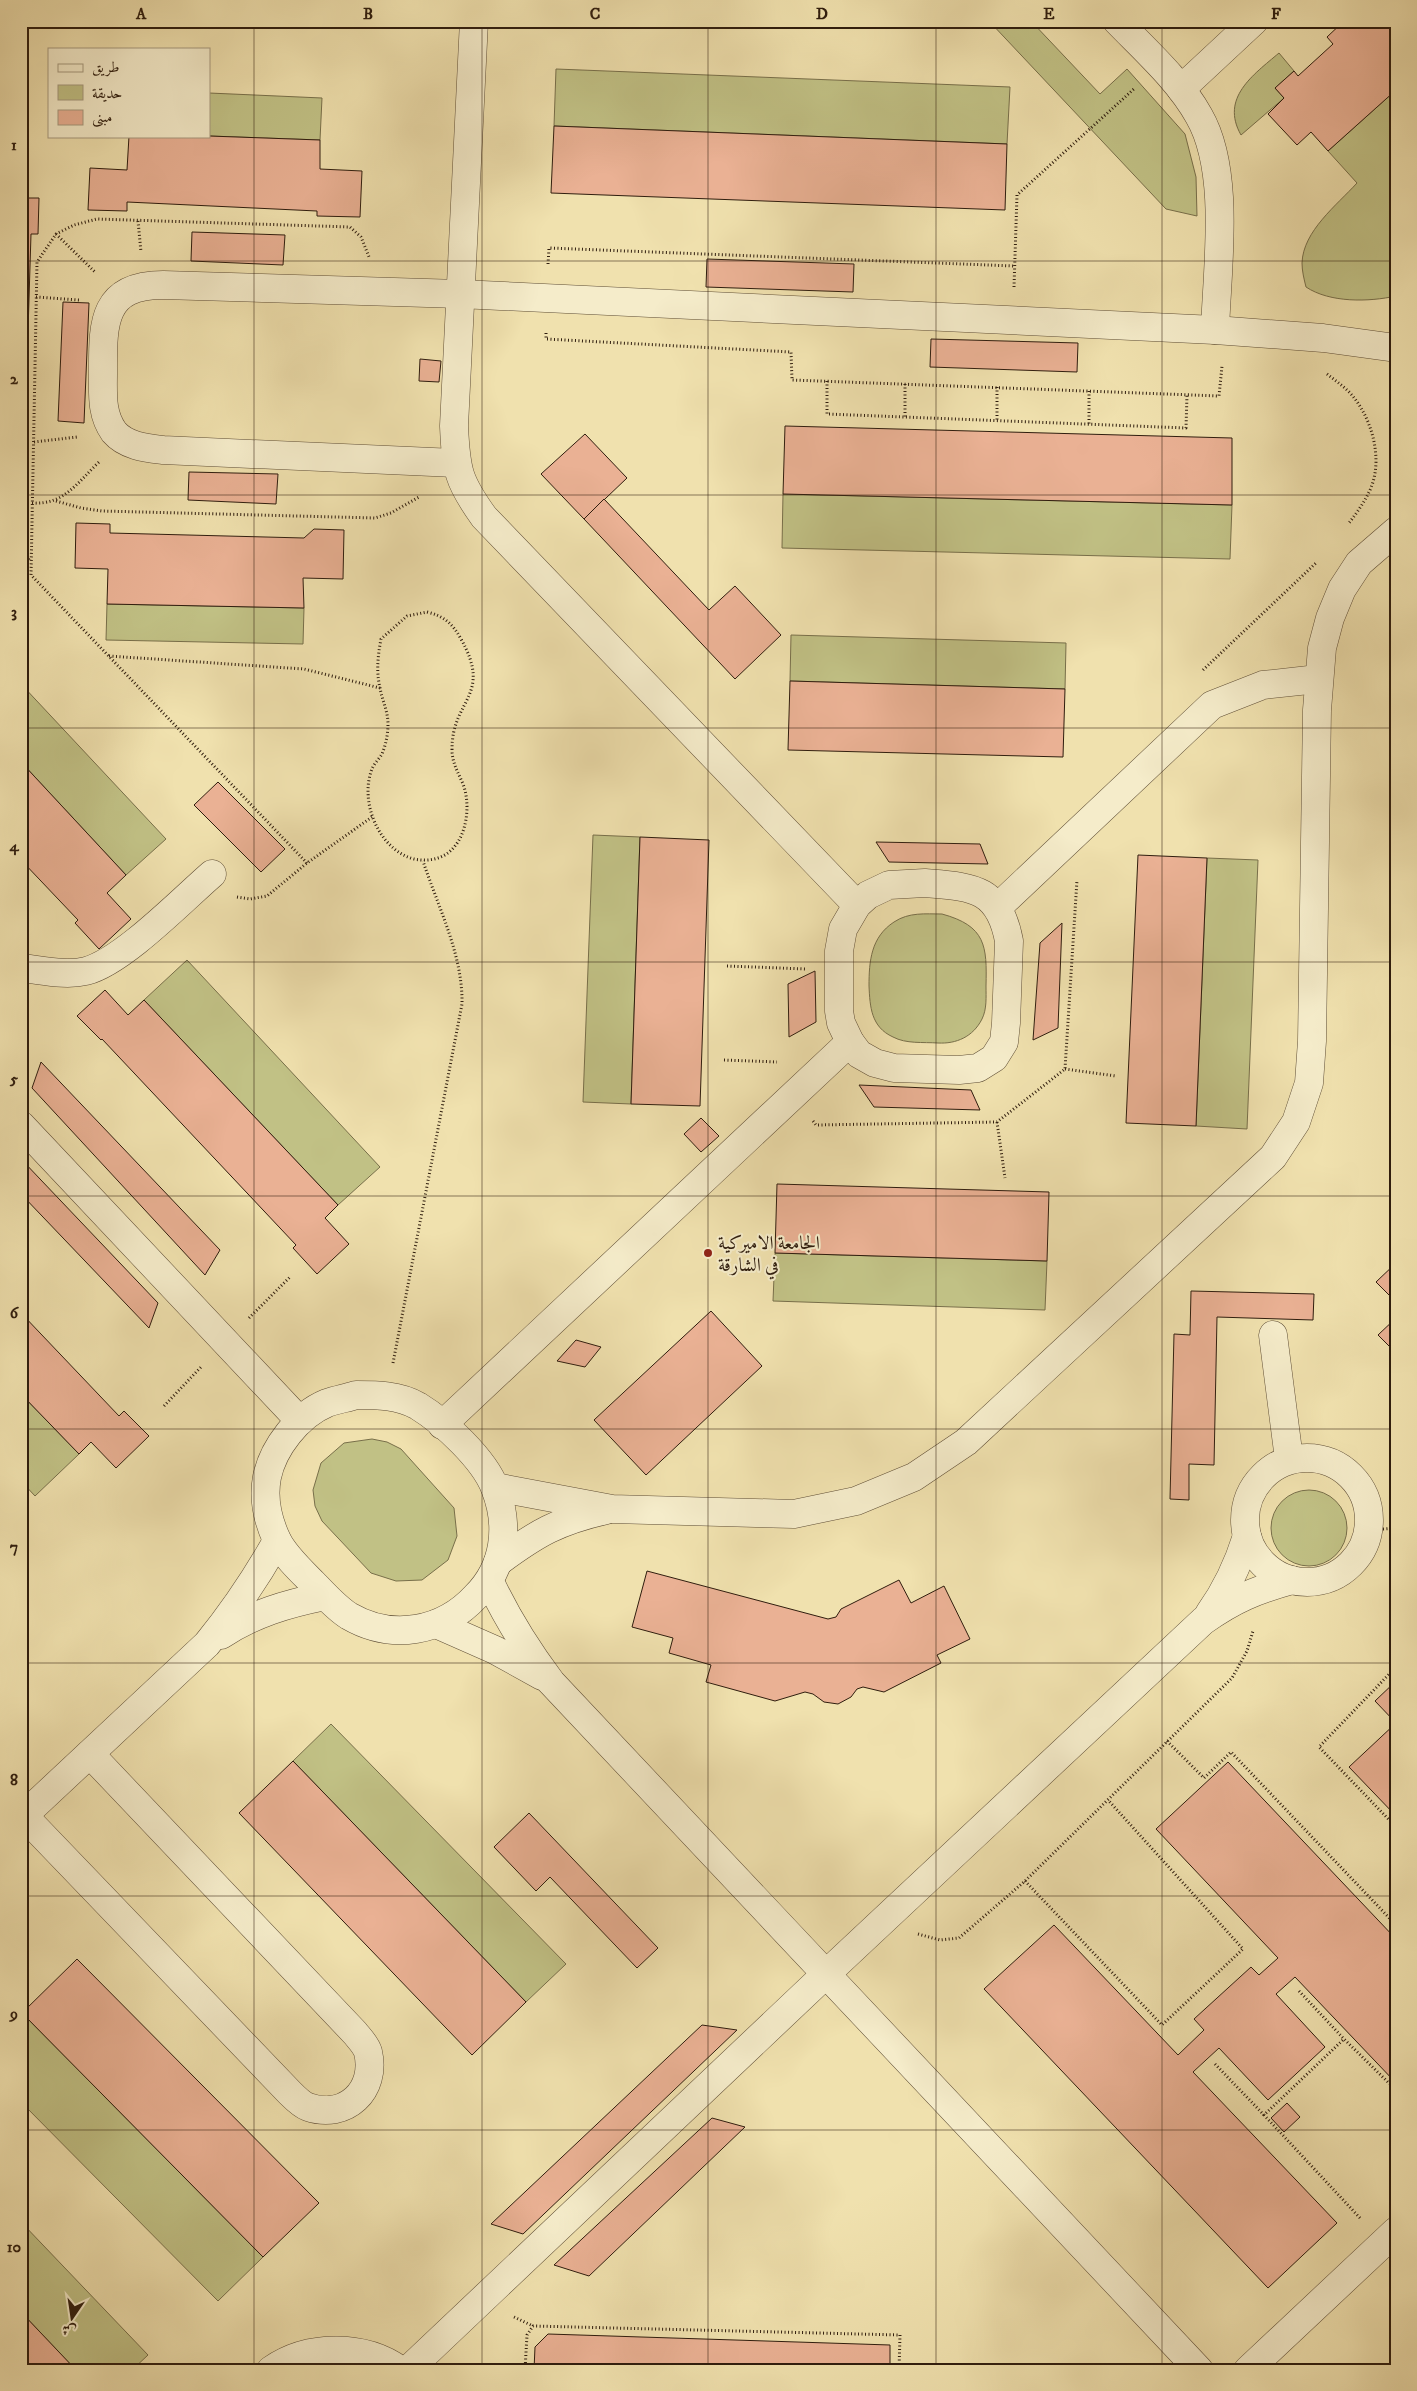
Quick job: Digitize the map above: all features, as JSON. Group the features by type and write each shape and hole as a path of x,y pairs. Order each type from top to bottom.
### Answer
{"street":[{"path":"474,21 451,463 466,492 484,517 857,905"},
{"path":"1117,21 1181,89 1200,117 1211,143 1218,172 1219,221 1215,330"},
{"path":"1181,89 1254,21"},
{"path":"451,463 163,450 129,443 119,436 106,418 103,404 103,335 106,318 114,302 128,291 145,285 460,294 1215,330 1323,338 1396,348"},
{"path":"495,1487 612,1509 731,1514 794,1514 856,1501 914,1477 966,1442 1273,1157 1296,1122 1309,1083 1312,1032 1318,679 1324,641 1330,618 1342,589 1358,563 1396,531"},
{"path":"998,907 1212,705 1263,685 1318,679"},
{"path":"21,968 62,973 86,971 107,962 212,874"},
{"path":"925,883 966,886 982,892 998,907 1007,928 1009,950 1004,1042 994,1058 978,1068 960,1070 894,1068 875,1064 859,1054 850,1042 840,1017 839,970 839,951 843,929 857,905 868,895 889,885 925,883"},
{"path":"442,1425 850,1042"},
{"path":"21,1125 300,1421"},
{"path":"1273,1335 1290,1459"},
{"path":"612,1509 563,1522 532,1536 494,1572 456,1613 436,1624 407,1631 376,1628 348,1616 325,1596 277,1541 266,1510 267,1478 278,1447 300,1421 325,1404 356,1395 387,1396 417,1406 442,1425 471,1453 495,1487 502,1517 503,1539 494,1572 507,1617 528,1651 551,1682 1198,2370"},
{"path":"1312,1457 1332,1462 1350,1474 1362,1490 1369,1509 1369,1530 1362,1549 1350,1565 1332,1576 1313,1582 1292,1580 1277,1574 1253,1552 1244,1521 1246,1505 1255,1485 1270,1469 1290,1459 1312,1457"},
{"path":"1203,1621 1222,1595 1237,1567 1247,1536"},
{"path":"90,1754 355,2032 367,2050 370,2071 363,2091 348,2106 327,2112 306,2107 290,2093 25,1808 90,1754 207,1644 243,1598 277,1541"},
{"path":"408,2370 886,1917 1203,1621 1230,1602 1260,1589 1292,1580"},
{"path":"207,1644 244,1621 283,1605 325,1596"},
{"path":"436,1624 496,1650 551,1682"},
{"path":"1248,2370 1390,2237"},
{"path":"271,2370 278,2364 307,2354 336,2350 366,2354 387,2361 400,2370"}],"path":[{"path":"1012,320 1016,195 1160,66"},
{"path":"56,234 121,298"},
{"path":"1014,266 548,248 546,339 792,352 792,380 1218,396 1223,363"},
{"path":"827,381 827,414 905,418 1186,428 1187,394"},
{"path":"905,384 905,418"},
{"path":"997,387 997,421"},
{"path":"1089,391 1089,424"},
{"path":"33,442 119,436"},
{"path":"32,503 47,504 56,501 119,436"},
{"path":"56,501 81,508 102,511 375,518 407,505 423,494 451,463"},
{"path":"21,566 31,557"},
{"path":"427,612 447,620 455,628 468,652 474,669 473,686 452,735 452,754 455,770 463,784 467,802 465,823 455,847 444,856 434,860 409,857 386,842 372,817 369,784 372,769 382,754 388,736 386,707 380,688 377,667 381,639 394,626 407,616 427,612"},
{"path":"108,656 304,669 380,688"},
{"path":"212,874 228,892 238,897 250,899 267,896 307,863 372,817"},
{"path":"387,1396 462,1004 460,974 455,950 423,860"},
{"path":"727,966 839,970"},
{"path":"1066,1069 1116,1076"},
{"path":"997,1122 1005,1178"},
{"path":"1369,1530 1396,1528"},
{"path":"886,1917 929,1938 940,1940 959,1938 1025,1881 1232,1678 1247,1651 1254,1631 1260,1589"},
{"path":"1396,1666 1319,1747 1396,1827"},
{"path":"1167,1741 1204,1778 1231,1752 1396,1925"},
{"path":"1025,1881 1162,2025 1243,1949 1108,1800"},
{"path":"1300,1990 1344,2039 1396,2090"},
{"path":"1264,2115 1344,2039"},
{"path":"1216,2064 1264,2115 1390,2237"},
{"path":"525,2370 527,2335 534,2326 900,2335 899,2370"}],"green space":[{"path":"989,21 1031,21 1100,94 1127,69 1185,134 1196,177 1197,216 1166,209"},
{"path":"1279,53 1294,71 1275,88 1284,98 1241,135 1234,110 1242,88"},
{"path":"556,69 1010,87 1007,144 554,126"},
{"path":"1396,90 1396,296 1350,300 1326,296 1306,287 1302,266 1304,251 1308,240 1322,219 1357,183 1328,151"},
{"path":"210,93 322,98 320,140 210,136"},
{"path":"783,494 1232,505 1230,559 782,548"},
{"path":"107,604 304,608 303,644 106,640"},
{"path":"791,635 1066,643 1065,689 790,681"},
{"path":"21,684 166,839 126,875 21,762"},
{"path":"593,835 640,837 631,1104 583,1102"},
{"path":"1207,858 1258,860 1247,1129 1196,1126"},
{"path":"917,914 942,914 968,925 981,939 986,960 986,1003 984,1015 969,1035 957,1041 938,1043 909,1042 898,1039 880,1028 871,1009 869,986 873,950 880,935 894,922"},
{"path":"187,960 380,1167 338,1205 144,1000"},
{"path":"775,1253 1047,1261 1045,1310 773,1301"},
{"path":"21,1394 79,1454 35,1496 21,1481"},
{"path":"372,1439 387,1442 401,1449 454,1508 457,1536 448,1560 422,1580 396,1581 371,1573 322,1521 315,1506 313,1490 321,1463 344,1443"},
{"path":"1309,1490 1323,1493 1336,1501 1344,1514 1347,1528 1344,1542 1336,1555 1323,1563 1309,1566 1295,1563 1282,1555 1274,1542 1271,1528 1274,1514 1282,1501 1295,1493"},
{"path":"331,1724 566,1964 526,2002 293,1761"},
{"path":"22,2013 263,2257 218,2301 21,2102"},
{"path":"21,2222 148,2355 132,2370 76,2370 21,2312"}],"building":[{"path":"1344,21 1396,21 1396,90 1328,151 1311,132 1297,145 1268,114 1284,98 1275,88 1294,71 1298,76 1333,44 1327,37"},
{"path":"554,126 1007,144 1005,210 551,193"},
{"path":"210,136 320,140 320,169 362,171 360,217 317,216 317,211 127,202 127,211 88,210 90,168 127,170 129,138 210,138"},
{"path":"21,198 39,198 38,234 31,234 23,495 28,495 28,531 21,531"},
{"path":"192,232 285,235 283,265 191,261"},
{"path":"707,259 854,264 853,292 706,287"},
{"path":"63,302 89,303 84,423 58,421"},
{"path":"931,339 1078,343 1077,372 930,367"},
{"path":"420,359 441,361 439,382 419,381"},
{"path":"785,426 1232,438 1232,505 783,494"},
{"path":"585,434 627,478 584,519 541,474"},
{"path":"189,472 278,474 276,504 188,500"},
{"path":"604,499 709,610 735,586 781,635 735,679 584,519"},
{"path":"76,523 110,524 110,533 304,538 314,529 344,530 343,579 303,578 304,608 107,604 108,569 75,568"},
{"path":"790,681 1065,689 1063,757 788,750"},
{"path":"21,762 126,875 107,893 131,919 99,949 75,923 78,920 21,860"},
{"path":"218,782 285,849 261,872 194,805"},
{"path":"640,837 709,840 700,1106 631,1104"},
{"path":"876,842 980,844 988,864 889,862"},
{"path":"1138,855 1207,858 1196,1126 1126,1123"},
{"path":"1062,923 1058,1028 1033,1040 1040,943"},
{"path":"815,971 816,1022 789,1037 788,984"},
{"path":"105,990 128,1015 144,1000 338,1205 325,1218 349,1244 317,1274 293,1248 296,1245 102,1039 77,1016"},
{"path":"41,1062 220,1250 205,1275 32,1088"},
{"path":"859,1085 971,1090 980,1110 874,1107"},
{"path":"701,1118 719,1136 701,1152 684,1134"},
{"path":"21,1159 158,1303 149,1328 21,1194"},
{"path":"777,1184 1049,1192 1047,1261 775,1253"},
{"path":"1396,1263 1396,1302 1376,1282"},
{"path":"1191,1291 1314,1294 1313,1320 1217,1317 1214,1465 1189,1464 1189,1500 1170,1499 1174,1334 1190,1335"},
{"path":"711,1311 762,1366 646,1475 594,1420"},
{"path":"21,1313 119,1416 124,1411 149,1436 116,1468 91,1442 79,1454 21,1394"},
{"path":"1396,1318 1396,1353 1378,1335"},
{"path":"576,1340 601,1347 585,1367 557,1361"},
{"path":"647,1571 828,1619 836,1617 841,1609 899,1580 911,1603 944,1586 970,1639 937,1655 941,1663 884,1692 863,1687 857,1689 851,1697 838,1704 824,1702 813,1694 805,1692 775,1701 706,1682 711,1665 669,1653 673,1638 632,1627"},
{"path":"1396,1681 1396,1723 1375,1701"},
{"path":"1396,1723 1396,1816 1349,1767"},
{"path":"293,1761 526,2002 472,2055 239,1813"},
{"path":"1228,1762 1396,1939 1396,2083 1295,1977 1276,1994 1325,2047 1268,2100 1219,2048 1193,2072 1337,2223 1268,2288 984,1989 1054,1925 1178,2055 1204,2030 1194,2019 1251,1967 1259,1975 1278,1958 1156,1829"},
{"path":"529,1813 658,1948 637,1968 550,1877 536,1891 494,1847"},
{"path":"77,1959 319,2203 263,2257 22,2013"},
{"path":"702,2025 737,2030 523,2234 491,2224"},
{"path":"1287,2103 1300,2117 1284,2132 1271,2118"},
{"path":"712,2118 745,2127 589,2276 554,2265"},
{"path":"21,2312 76,2370 21,2370"},
{"path":"548,2334 890,2345 890,2370 534,2370 535,2347"}],"place":[{"name":"الجامعة الاميركية في الشارقة","path":"708,1253"}]}
